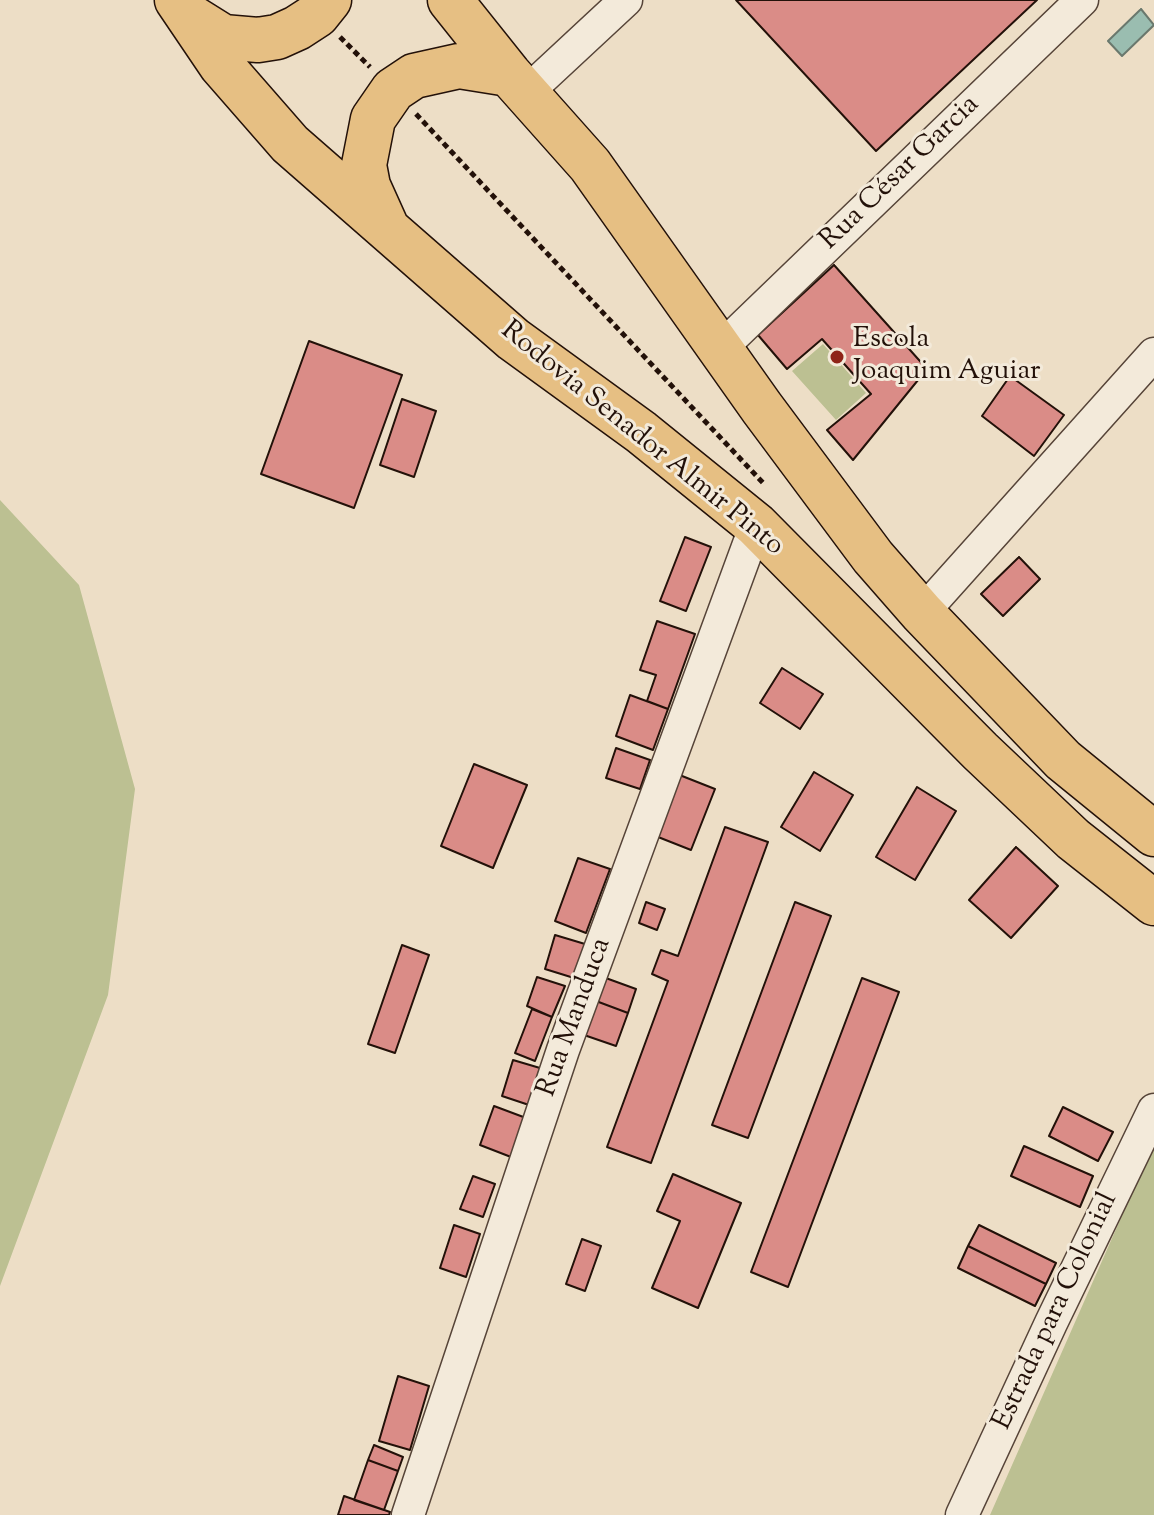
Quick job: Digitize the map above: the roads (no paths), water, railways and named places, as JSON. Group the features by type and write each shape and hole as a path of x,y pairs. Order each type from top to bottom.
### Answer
{"main road":[{"path":"450,0 517,83 590,165 762,408 873,557 922,613 1063,760 1154,834"},
{"path":"181,7 211,31 242,40 277,37 297,28 323,8"},
{"name":"Rodovia Senador Almir Pinto","path":"181,7 221,65 290,144 388,233 513,339 641,432 763,507 980,751 1073,839 1154,903"},
{"path":"388,233 368,186 364,165 373,119 393,90 414,76 459,66 517,83"}],"street":[{"path":"517,83 626,0"},
{"name":"Rua César Garcia","path":"721,348 1082,0"},
{"path":"922,613 1154,354"},
{"name":"Rua Manduca","path":"408,1515 563,1050 763,507"},
{"name":"Estrada para Colonial","path":"962,1515 1154,1110"}],"place":[{"name":"Escola Joaquim Aguiar","path":"837,357"}]}
